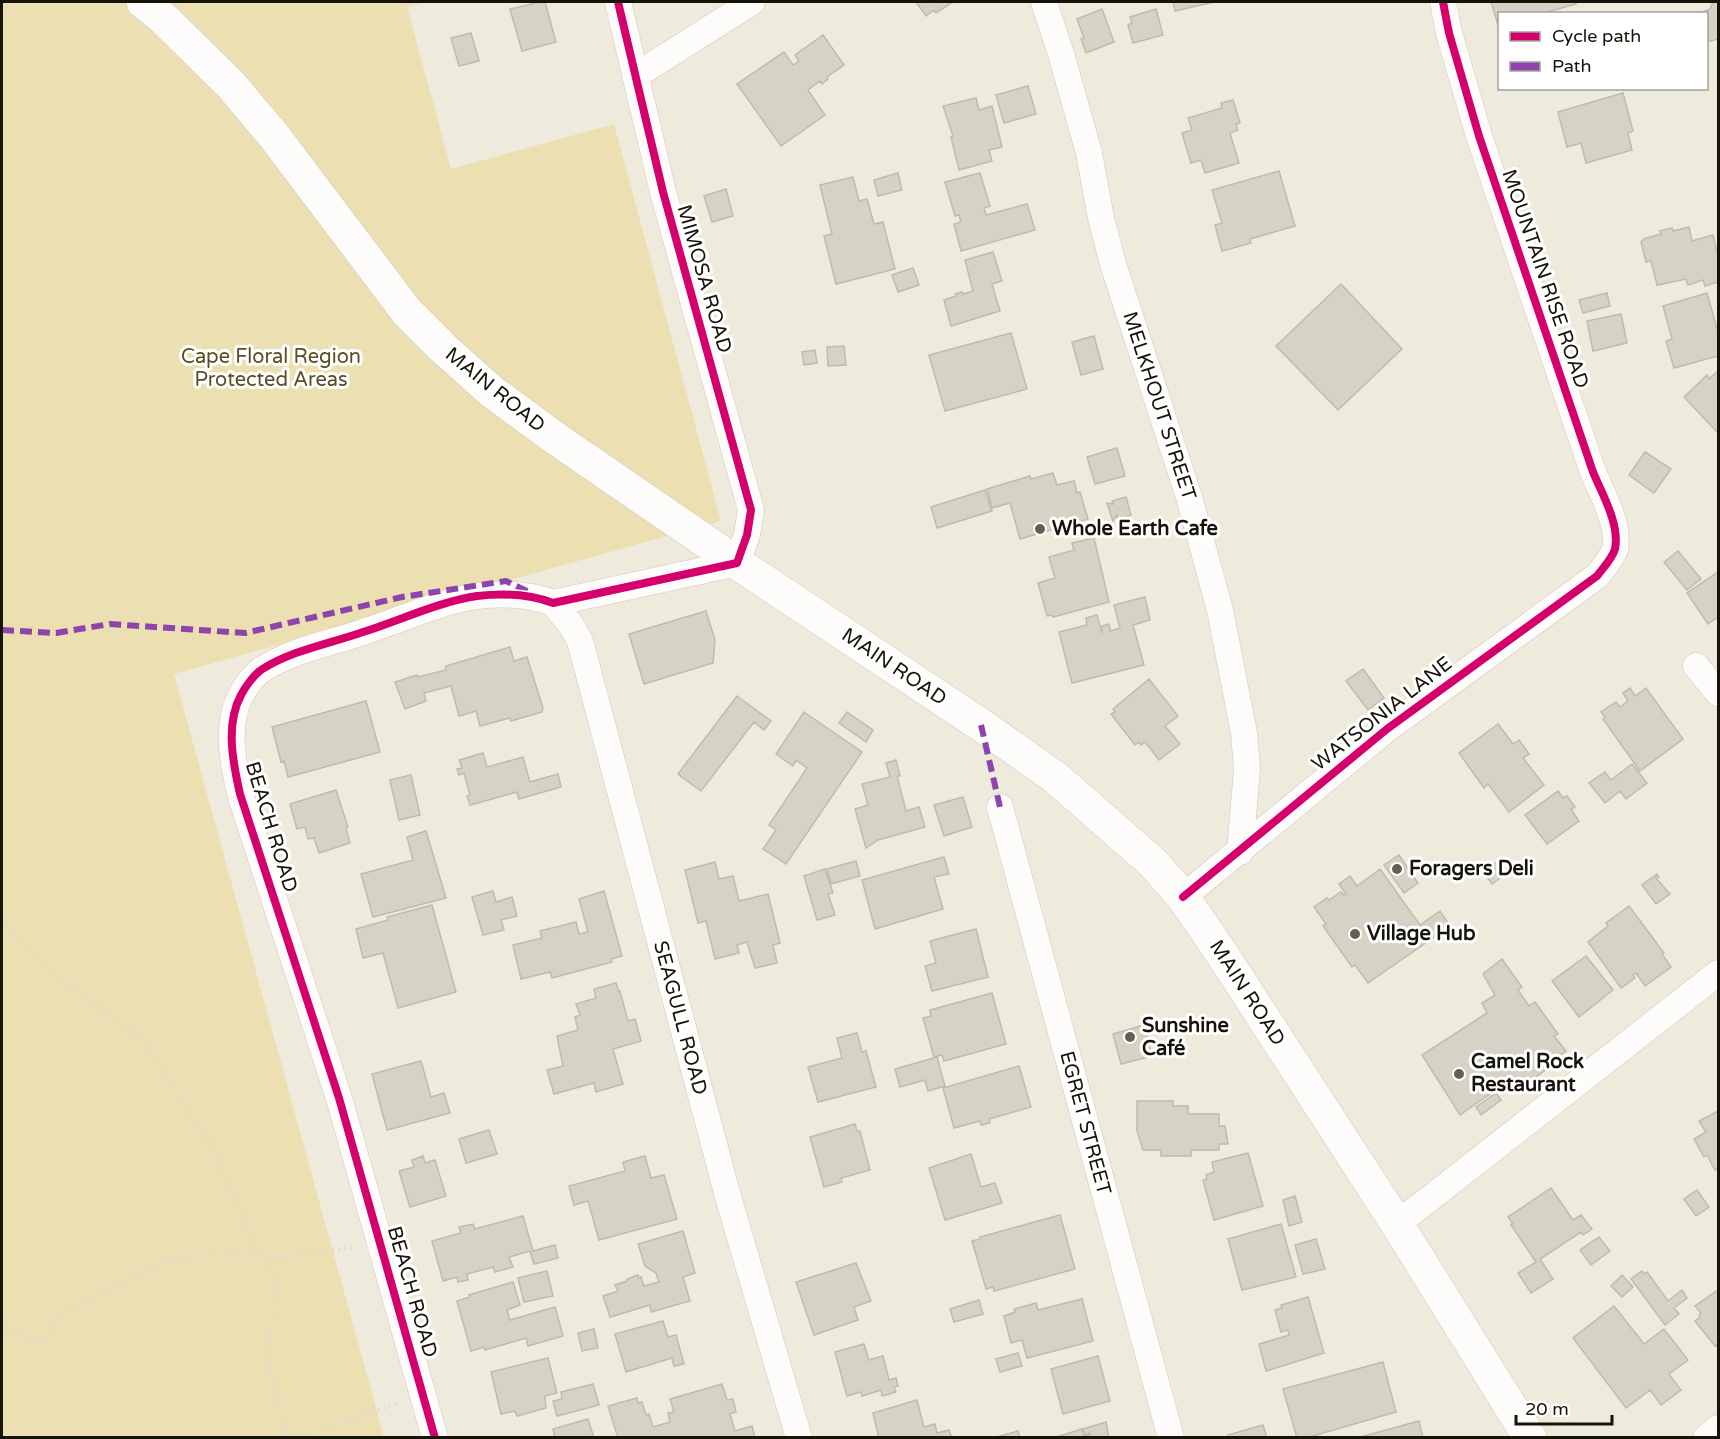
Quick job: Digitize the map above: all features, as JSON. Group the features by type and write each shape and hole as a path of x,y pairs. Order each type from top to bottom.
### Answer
{"main road":[{"name":"MAIN ROAD","path":"142,2 164,20 231,85 274,136 407,312 491,391 555,438 737,563 971,718 1056,778 1153,863 1183,897 1224,957 1530,1437"}],"street":[{"name":"MIMOSA ROAD","path":"618,2 663,192 751,510 747,535 737,563"},
{"path":"635,75 752,2"},
{"name":"MELKHOUT STREET","path":"1044,2 1089,153 1101,218 1113,264 1189,497 1220,610 1237,693 1248,769 1239,852"},
{"name":"MOUNTAIN RISE ROAD","path":"1443,2 1449,33 1479,136 1593,472 1610,512 1615,548 1607,564"},
{"name":"BEACH ROAD","path":"435,1437 339,1098 240,794 233,754 234,715 241,695 258,672 284,657 441,605 477,597 507,594 537,597 553,603 737,563"},
{"name":"WATSONIA LANE","path":"1183,897 1310,790 1387,729 1597,576 1607,564"},
{"name":"SEAGULL ROAD","path":"553,603 571,625 579,641 727,1193 799,1437"},
{"path":"1696,666 1719,693"},
{"name":"EGRET STREET","path":"1000,807 1171,1437"},
{"path":"1396,1224 1719,973"},
{"path":"1707,1437 1719,1428"}],"path":[{"path":"2,922 50,970 144,1040 214,1149 248,1230 276,1279 268,1361 286,1436"},
{"path":"2,1324 13,1332 45,1343 62,1314 170,1259 230,1254 289,1257 381,1245"},
{"path":"268,1437 321,1430 424,1394"}],"green space":[{"name":"Cape Floral Region Protected Areas","path":"2,2 425,2 407,7 451,169 614,124 721,521 174,674 384,1437 2,1438"}],"building":[{"path":"545,2 556,42 522,51 510,9"},
{"path":"916,2 953,2 936,13 934,10 926,16"},
{"path":"1173,2 1214,2 1175,11"},
{"path":"1491,2 1575,2 1576,4 1547,12 1498,12 1498,25"},
{"path":"1713,2 1718,2 1718,39 1708,42 1708,12 1703,12 1710,9"},
{"path":"1102,9 1114,42 1086,53 1081,39 1084,38 1077,19"},
{"path":"1156,9 1163,35 1133,43 1128,25 1132,23 1130,17"},
{"path":"471,33 479,61 459,66 451,38"},
{"path":"823,35 844,65 827,77 828,79 822,84 820,81 808,90 825,115 781,146 737,84 784,52 793,65 799,61 795,55"},
{"path":"1028,86 1036,114 1004,123 996,95"},
{"path":"1623,93 1633,131 1628,133 1632,150 1586,163 1581,143 1567,147 1558,112"},
{"path":"976,98 979,110 992,106 1002,147 989,150 992,161 959,170 951,137 953,136 943,106"},
{"path":"1233,100 1240,123 1236,124 1238,130 1230,133 1239,163 1205,173 1201,160 1191,163 1182,133 1192,130 1188,118 1222,108 1221,103"},
{"path":"1279,171 1295,226 1250,239 1251,243 1222,251 1215,225 1222,223 1212,190"},
{"path":"898,173 902,190 878,196 874,180"},
{"path":"980,173 990,206 984,208 986,215 1027,204 1035,230 961,251 954,224 961,222 959,215 955,216 945,182"},
{"path":"853,177 859,201 867,199 874,224 883,222 895,269 836,284 824,236 832,234 820,185"},
{"path":"726,189 733,216 712,222 704,196"},
{"path":"1689,227 1692,241 1713,235 1718,256 1718,282 1705,286 1703,280 1688,285 1686,279 1657,285 1651,261 1646,262 1641,242 1661,234 1660,231"},
{"path":"993,252 1002,281 992,284 1000,311 951,326 944,300 956,296 955,294 973,291 965,260"},
{"path":"913,268 919,285 898,292 892,275"},
{"path":"1341,284 1402,349 1338,410 1276,346"},
{"path":"1607,293 1610,306 1583,313 1579,300"},
{"path":"1707,293 1718,332 1718,356 1674,368 1666,341 1672,339 1663,306"},
{"path":"1621,314 1627,343 1593,351 1587,321"},
{"path":"1011,333 1027,389 945,411 929,355"},
{"path":"1094,336 1103,369 1081,375 1072,342"},
{"path":"844,346 846,365 828,366 827,347"},
{"path":"815,350 817,363 804,365 802,352"},
{"path":"1718,371 1718,433 1684,397 1707,375 1709,379"},
{"path":"1117,448 1125,476 1095,484 1087,457"},
{"path":"1645,452 1671,469 1654,493 1629,475"},
{"path":"1053,473 1057,485 1074,481 1077,493 1080,492 1088,519 1020,539 1010,503 992,508 987,489 1030,476 1031,479"},
{"path":"985,490 992,511 937,528 931,507"},
{"path":"1126,497 1131,515 1118,520 1117,515 1113,521 1107,503 1113,504 1112,501"},
{"path":"1094,538 1109,602 1053,617 1052,615 1047,616 1038,583 1055,578 1049,557 1074,550 1072,543"},
{"path":"1678,551 1701,579 1687,590 1664,562"},
{"path":"1718,572 1718,617 1708,624 1687,593"},
{"path":"1145,597 1150,620 1133,625 1144,665 1072,683 1059,632 1087,625 1086,618 1097,615 1102,633 1102,626 1109,624 1110,631 1120,628 1114,605"},
{"path":"706,611 715,640 713,663 644,684 629,634"},
{"path":"510,647 514,661 527,657 543,708 542,712 511,721 510,718 480,726 476,711 459,716 451,686 424,693 426,701 405,709 395,682 446,670 446,666"},
{"path":"1363,669 1384,698 1368,710 1346,681"},
{"path":"1149,679 1178,716 1165,726 1180,744 1159,760 1145,742 1135,745 1111,714 1115,712 1113,709"},
{"path":"1630,688 1635,696 1646,688 1683,739 1640,771 1603,719 1605,717 1601,712 1616,702 1620,707 1628,701 1623,693"},
{"path":"737,696 771,721 764,730 754,722 701,791 678,774"},
{"path":"366,701 380,752 288,777 284,761 281,762 272,727"},
{"path":"804,712 862,752 786,864 763,849 776,830 769,825 807,768 796,760 793,766 776,754"},
{"path":"847,712 873,730 866,742 839,723"},
{"path":"1498,724 1513,744 1519,740 1529,754 1523,758 1544,785 1509,812 1488,784 1484,788 1459,753"},
{"path":"483,753 487,767 523,757 530,782 558,774 561,787 519,799 517,792 470,805 467,796 470,795 464,773 459,775 457,769 462,768 459,760"},
{"path":"896,760 900,776 897,776 906,811 919,807 925,827 878,840 866,848 855,809 868,805 862,784 890,777 886,763"},
{"path":"1632,764 1647,783 1626,799 1620,791 1605,803 1589,783 1605,772 1611,780"},
{"path":"411,775 420,815 399,820 390,780"},
{"path":"336,790 348,827 346,828 350,843 319,853 314,838 308,839 305,827 297,829 290,804"},
{"path":"1558,791 1563,798 1567,796 1575,807 1571,809 1579,821 1547,844 1525,815"},
{"path":"963,797 972,827 944,836 934,805"},
{"path":"426,831 446,898 373,917 361,874 413,860 407,837"},
{"path":"1399,855 1418,883 1404,893 1384,865"},
{"path":"944,857 949,874 934,877 943,909 875,929 862,880"},
{"path":"856,861 860,876 831,884 827,869"},
{"path":"715,862 719,879 733,876 739,901 768,894 780,943 773,945 777,963 755,968 747,942 737,945 739,953 715,959 706,921 698,923 685,870"},
{"path":"1495,863 1504,875 1492,884 1483,872"},
{"path":"825,869 833,893 828,894 835,915 817,920 804,876"},
{"path":"1380,869 1420,925 1440,911 1450,926 1368,983 1355,965 1352,967 1323,926 1326,924 1314,907 1341,892 1346,894 1339,884 1350,876 1357,886"},
{"path":"1657,874 1659,877 1656,878 1670,894 1656,904 1642,885"},
{"path":"493,891 496,902 512,897 517,916 501,920 504,930 483,935 472,897"},
{"path":"604,891 622,956 611,959 612,962 552,978 550,972 521,979 513,945 542,938 540,931 576,922 579,934 588,932 579,899"},
{"path":"432,905 456,992 398,1008 383,953 363,958 356,929 388,920 387,917"},
{"path":"1629,906 1664,953 1662,954 1671,967 1645,986 1636,973 1633,975 1635,978 1621,988 1588,942 1608,926 1606,923"},
{"path":"976,929 988,977 932,991 925,966 936,963 930,941"},
{"path":"1586,956 1613,990 1579,1017 1552,981"},
{"path":"1502,959 1522,987 1518,990 1529,1006 1535,1002 1558,1034 1554,1036 1566,1051 1552,1061 1554,1064 1517,1090 1510,1080 1460,1115 1422,1055 1487,1013 1482,1003 1495,995 1483,974"},
{"path":"616,983 628,1021 635,1019 641,1041 613,1049 623,1084 596,1092 594,1083 554,1094 547,1070 563,1066 557,1036 578,1030 575,1017 580,1015 576,1004 596,998 594,989"},
{"path":"992,993 1006,1044 944,1061 942,1055 934,1057 923,1018 931,1016 930,1010"},
{"path":"1144,1025 1152,1056 1121,1064 1113,1034"},
{"path":"857,1033 862,1052 866,1051 876,1087 818,1102 808,1067 842,1058 837,1038"},
{"path":"937,1057 945,1086 928,1091 925,1080 900,1087 895,1069"},
{"path":"421,1061 431,1097 444,1093 450,1113 387,1130 372,1074"},
{"path":"1019,1066 1031,1107 989,1119 990,1123 981,1125 980,1121 954,1128 943,1088"},
{"path":"1496,1093 1501,1100 1481,1115 1476,1107"},
{"path":"1137,1101 1173,1101 1173,1106 1188,1106 1188,1114 1219,1114 1219,1126 1225,1126 1228,1144 1219,1144 1219,1150 1191,1150 1191,1156 1161,1156 1161,1150 1143,1150 1137,1131"},
{"path":"1718,1111 1718,1168 1715,1170 1707,1155 1704,1157 1694,1139 1706,1132 1699,1121"},
{"path":"855,1124 857,1131 860,1131 870,1170 841,1178 842,1182 824,1187 810,1137"},
{"path":"489,1130 497,1154 466,1163 459,1139"},
{"path":"1248,1153 1263,1206 1214,1220 1203,1180 1207,1179 1206,1175 1214,1172 1212,1162"},
{"path":"971,1154 981,1187 995,1183 1002,1203 945,1220 929,1168"},
{"path":"423,1156 425,1163 435,1160 446,1196 410,1207 399,1171 414,1167 412,1160"},
{"path":"645,1156 651,1178 664,1175 677,1219 599,1240 588,1201 574,1205 569,1186 625,1171 623,1162"},
{"path":"1551,1188 1573,1220 1581,1215 1592,1229 1583,1235 1581,1232 1540,1259 1553,1279 1531,1293 1518,1273 1536,1262 1508,1217"},
{"path":"1697,1190 1709,1207 1696,1216 1684,1199"},
{"path":"1295,1196 1302,1222 1289,1226 1283,1200"},
{"path":"1060,1215 1075,1269 994,1291 993,1287 986,1289 972,1241"},
{"path":"523,1216 533,1251 555,1245 558,1258 534,1264 530,1251 509,1257 513,1267 495,1272 493,1267 467,1274 468,1280 458,1282 457,1277 443,1281 432,1241 461,1233 459,1227 473,1224 475,1229"},
{"path":"1281,1224 1296,1277 1242,1290 1228,1239"},
{"path":"683,1231 695,1273 683,1277 690,1301 651,1312 650,1305 610,1317 603,1296 618,1291 615,1285 638,1275 644,1286 659,1282 656,1273 645,1266 638,1244"},
{"path":"1599,1237 1610,1251 1591,1265 1580,1250"},
{"path":"1316,1239 1325,1269 1303,1274 1295,1245"},
{"path":"856,1263 871,1301 854,1307 858,1320 814,1335 796,1282"},
{"path":"547,1271 553,1296 524,1302 518,1278"},
{"path":"1642,1271 1644,1274 1647,1272 1668,1301 1682,1290 1687,1298 1674,1308 1679,1314 1665,1325 1631,1279"},
{"path":"1622,1275 1633,1287 1622,1297 1611,1286"},
{"path":"513,1282 520,1305 507,1310 510,1320 555,1307 563,1336 528,1346 526,1338 485,1350 484,1347 471,1351 457,1301 470,1297 469,1295"},
{"path":"1718,1290 1718,1348 1695,1321 1701,1313 1695,1306"},
{"path":"1308,1297 1324,1353 1266,1371 1259,1344 1289,1335 1288,1330 1281,1332 1275,1310 1282,1308 1281,1305"},
{"path":"1082,1299 1093,1341 1027,1358 1022,1340 1011,1343 1004,1316 1015,1312 1014,1309 1036,1303 1038,1310"},
{"path":"979,1300 983,1314 954,1322 950,1309"},
{"path":"1614,1306 1644,1344 1664,1329 1688,1360 1669,1374 1681,1390 1661,1405 1650,1390 1626,1408 1573,1338"},
{"path":"663,1321 668,1337 676,1335 684,1364 674,1366 672,1358 626,1372 615,1334"},
{"path":"594,1329 598,1348 582,1351 578,1333"},
{"path":"864,1344 869,1360 883,1356 889,1380 896,1378 898,1386 894,1387 896,1392 882,1396 881,1390 862,1396 861,1392 847,1396 835,1352"},
{"path":"1018,1353 1022,1366 1000,1372 996,1359"},
{"path":"1098,1356 1110,1401 1063,1414 1051,1369"},
{"path":"548,1358 557,1393 545,1396 546,1408 517,1416 515,1411 501,1414 491,1372"},
{"path":"1383,1362 1396,1412 1306,1438 1297,1438 1283,1389"},
{"path":"593,1384 599,1405 557,1416 553,1401 562,1399 561,1392"},
{"path":"722,1384 727,1400 733,1399 736,1412 730,1414 735,1431 752,1426 755,1438 618,1438 608,1406 637,1398 638,1403 642,1402 646,1415 649,1414 653,1427 670,1422 668,1413 674,1412 670,1399"},
{"path":"917,1400 924,1427 935,1424 937,1433 949,1430 952,1438 879,1438 873,1413"},
{"path":"588,1419 594,1438 555,1438 553,1429"},
{"path":"1419,1421 1423,1438 1357,1438"},
{"path":"1106,1422 1109,1438 1053,1438 1082,1429 1084,1436 1090,1435 1090,1433 1085,1435 1083,1429"},
{"path":"1263,1425 1267,1438 1228,1438 1228,1435"},
{"path":"1018,1431 1020,1438 993,1438"}],"marked path":[{"path":"2,630 56,633 110,624 245,633 402,597 506,581 529,592"},
{"path":"981,725 1000,807"}],"cycle path":[{"path":"435,1438 339,1098 240,794 233,757 233,719 247,685 258,672 273,663 298,652 434,607 477,596 496,595 525,596 553,603 737,563 747,535 751,510 663,192 618,2"},
{"path":"1183,897 1387,729 1597,576 1610,560 1615,549 1613,519 1593,472 1479,136 1449,33 1443,2"}],"place":[{"name":"Whole Earth Cafe","path":"1040,529"},
{"name":"Foragers Deli","path":"1397,869"},
{"name":"Village Hub","path":"1355,934"},
{"name":"Sunshine Café","path":"1130,1037"},
{"name":"Camel Rock Restaurant","path":"1459,1074"}]}
